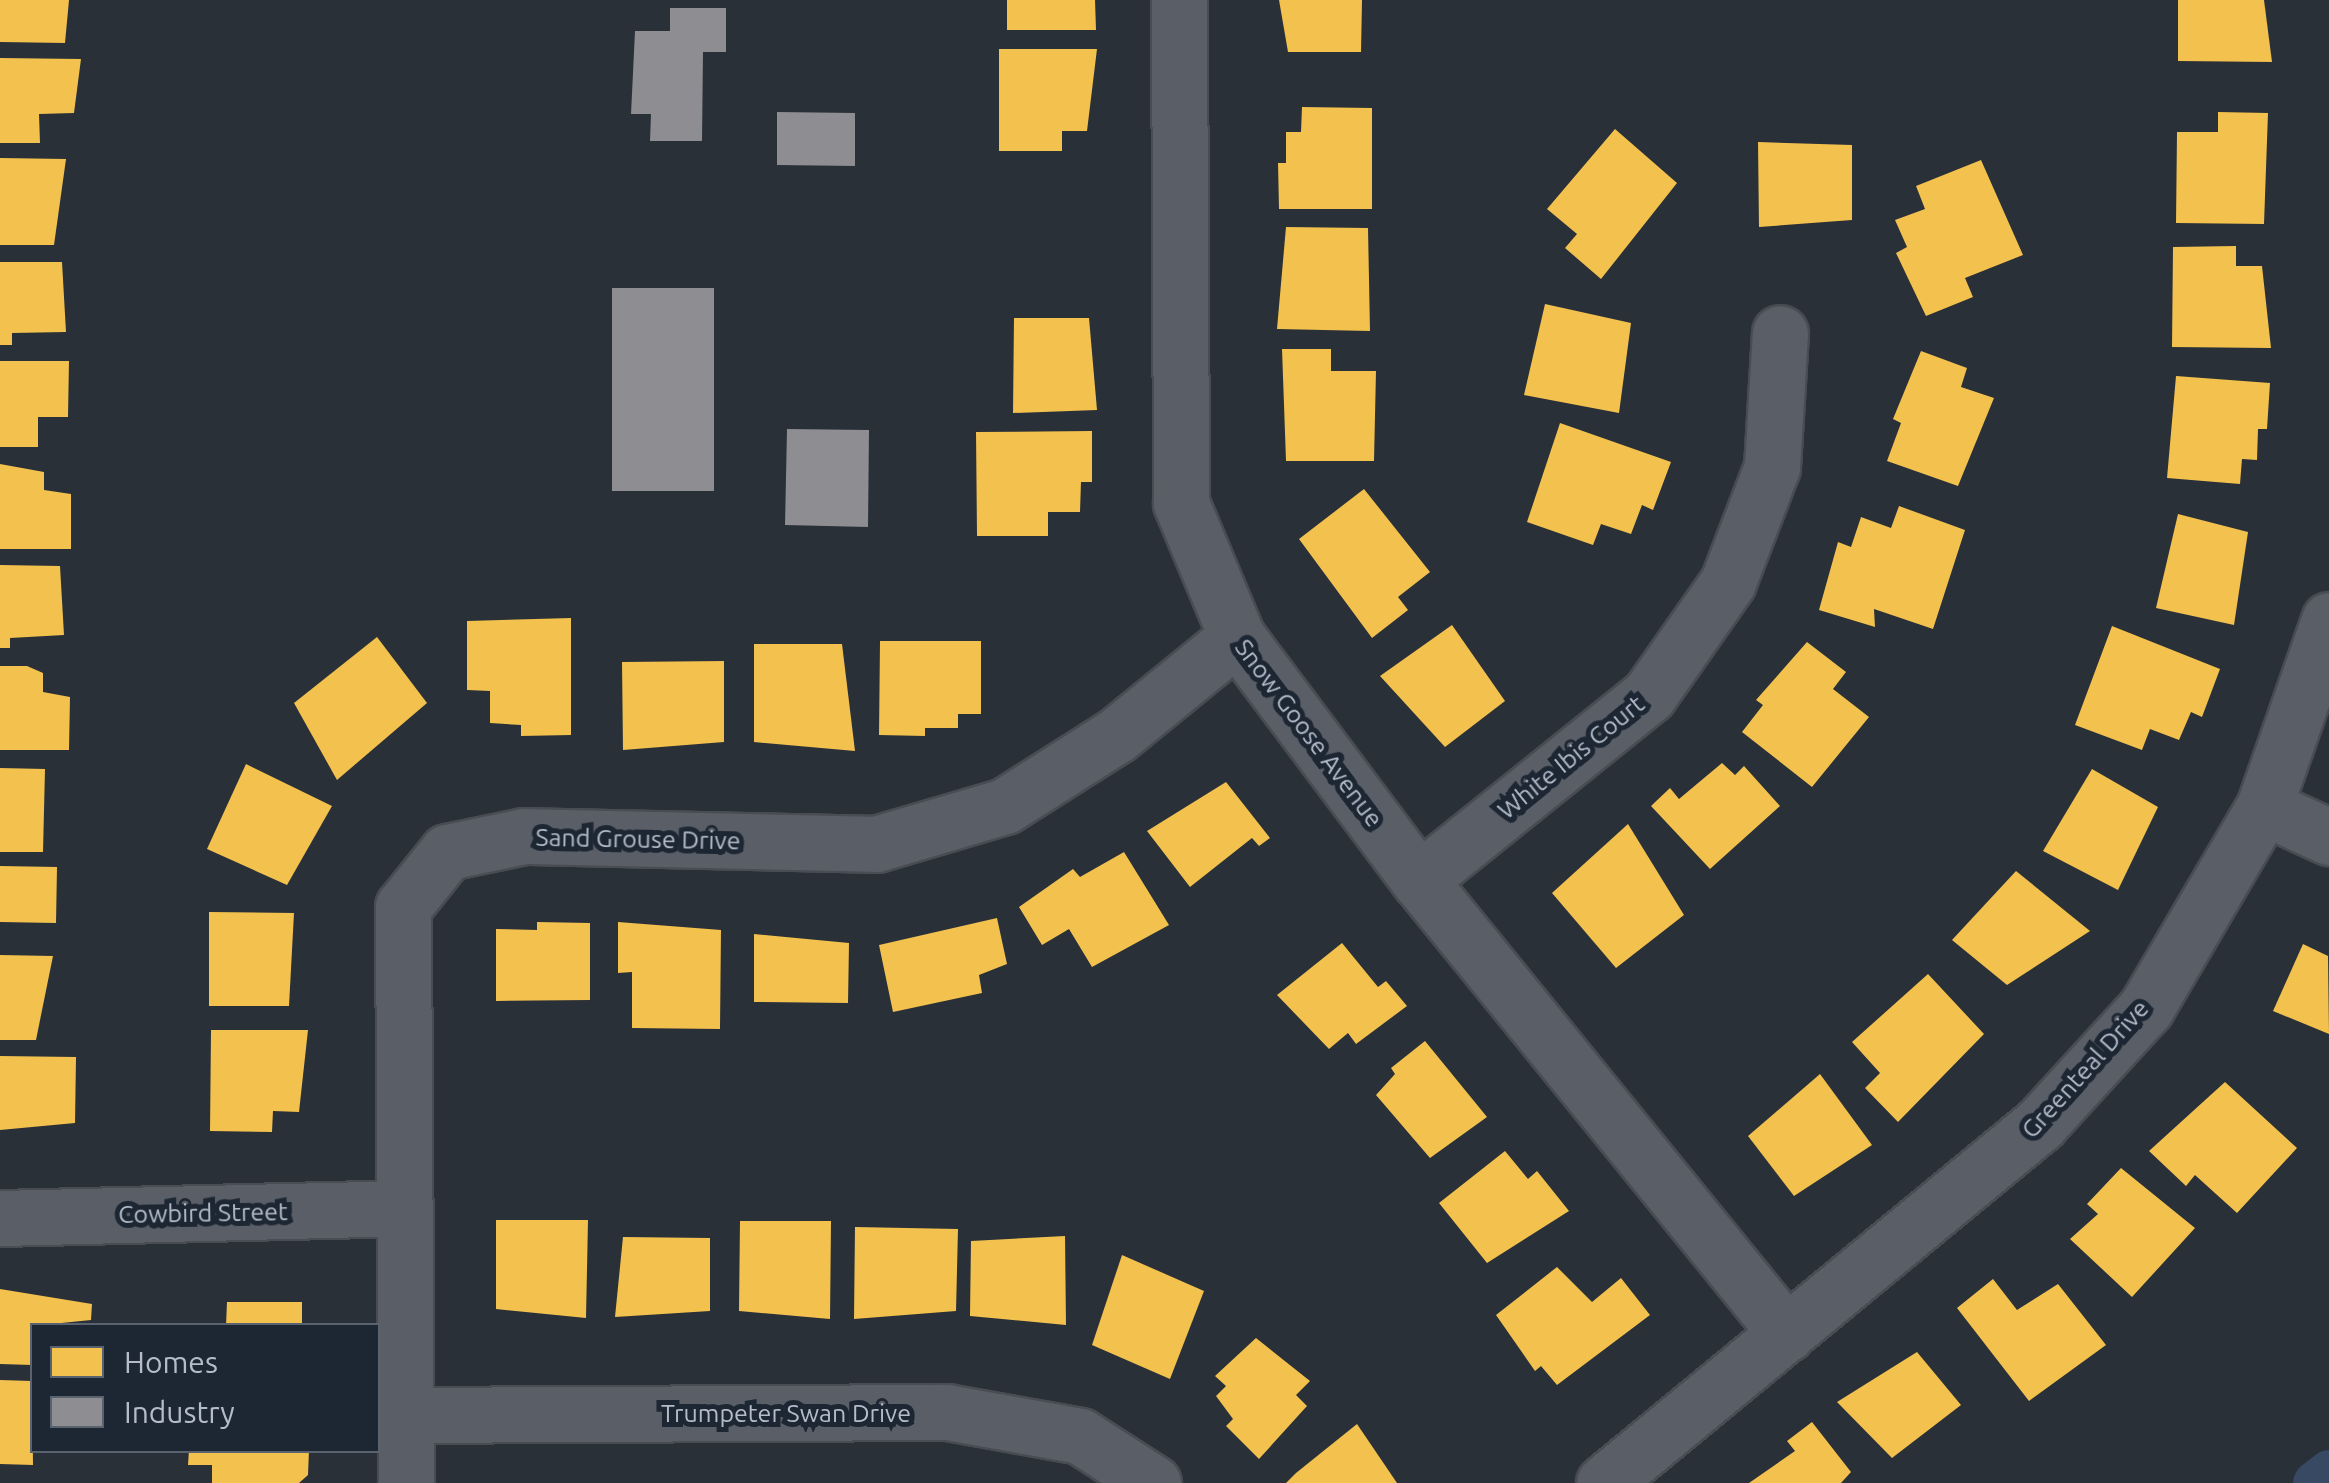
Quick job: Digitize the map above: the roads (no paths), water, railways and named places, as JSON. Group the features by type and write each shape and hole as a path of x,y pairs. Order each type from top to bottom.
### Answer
{"street":[{"name":"Snow Goose Avenue","path":"1180,0 1181,503 1237,638 1419,880 1787,1334"},
{"name":"White Ibis Court","path":"1419,880 1649,695 1728,582 1772,466 1780,333"},
{"name":"Greenteal Drive","path":"1604,1483 2040,1124 2132,1022 2264,807 2329,620"},
{"name":"Sand Grouse Drive","path":"406,1483 402,906 448,852 524,836 876,844 1005,806 1117,735 1237,638"},
{"path":"2264,807 2329,836"},
{"name":"Cowbird Street","path":"0,1218 405,1208"},
{"name":"Trumpeter Swan Drive","path":"404,1415 947,1412 1080,1436 1153,1483"}],"waterway":[{"path":"2315,1483 2329,1472"}]}
